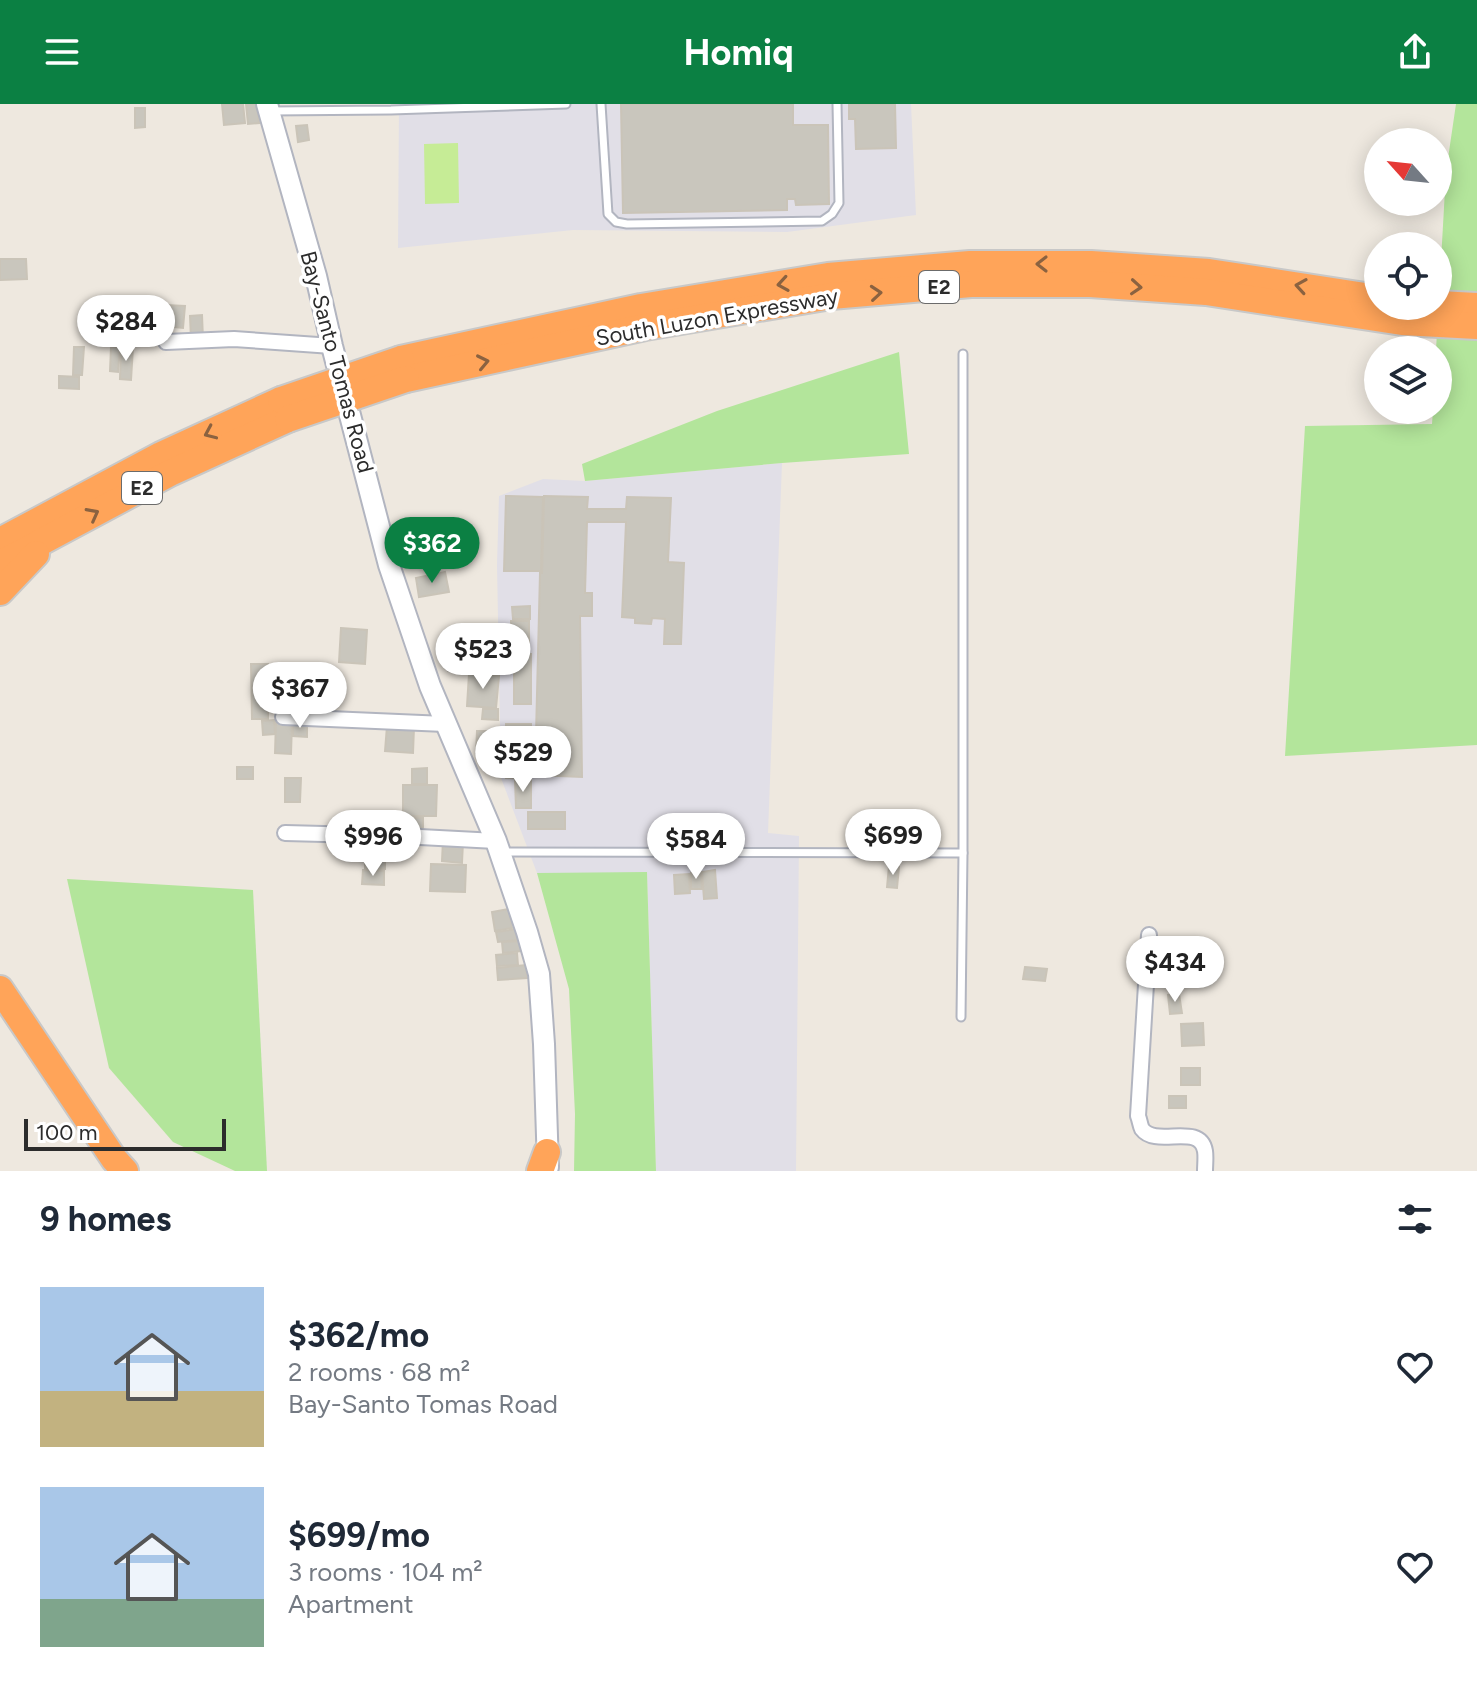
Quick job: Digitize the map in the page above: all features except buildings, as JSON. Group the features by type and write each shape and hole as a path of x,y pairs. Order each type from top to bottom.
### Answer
{"highway":[{"name":"South Luzon Expressway","path":"0,541 161,455 284,410 404,369 672,302 828,276 970,264 1091,264 1209,272 1364,296"},
{"name":"South Luzon Expressway","path":"404,369 831,296 971,284 1090,284 1206,292 1402,322 1477,326"},
{"path":"1452,305 1477,306"},
{"name":"South Luzon Expressway","path":"0,564 284,410"},
{"path":"0,592 53,535"},
{"path":"0,989 125,1171"},
{"path":"0,1011 109,1171"}],"main road":[{"name":"Bay-Santo Tomas Road","path":"268,108 316,276 389,565 430,686 498,846 539,974 544,1044 545,1165"}],"street":[{"path":"166,342 234,339 332,346"},
{"path":"283,717 445,724"},
{"path":"285,833 401,836 498,846"},
{"path":"1149,935 1138,1116 1142,1129 1151,1135 1198,1139 1205,1148 1205,1171"}],"lane":[{"path":"268,108 391,110 566,104"},
{"path":"601,104 608,214 616,222 627,224 822,221 832,214 839,203 837,104"},
{"path":"961,1017 963,354"},
{"path":"498,846 963,853"}],"shaded area":[{"path":"399,104 911,104 916,215 787,232 573,230 398,248"},
{"path":"782,463 768,833 799,836 796,1171 656,1171 647,873 537,873 501,778 497,565 499,496 543,479 585,481"}],"green space":[{"path":"1456,104 1477,104 1477,745 1285,756 1305,426 1452,424 1452,336 1437,336 1438,320 1452,320 1452,232 1443,232 1444,216 1452,216 1452,131"},
{"path":"458,143 459,203 425,204 424,144"},
{"path":"899,352 909,454 585,481 582,464 717,411"},
{"path":"647,872 656,1171 574,1171 575,1114 569,989 537,873"},
{"path":"67,879 253,890 267,1171 235,1171 173,1142 109,1068"}]}
